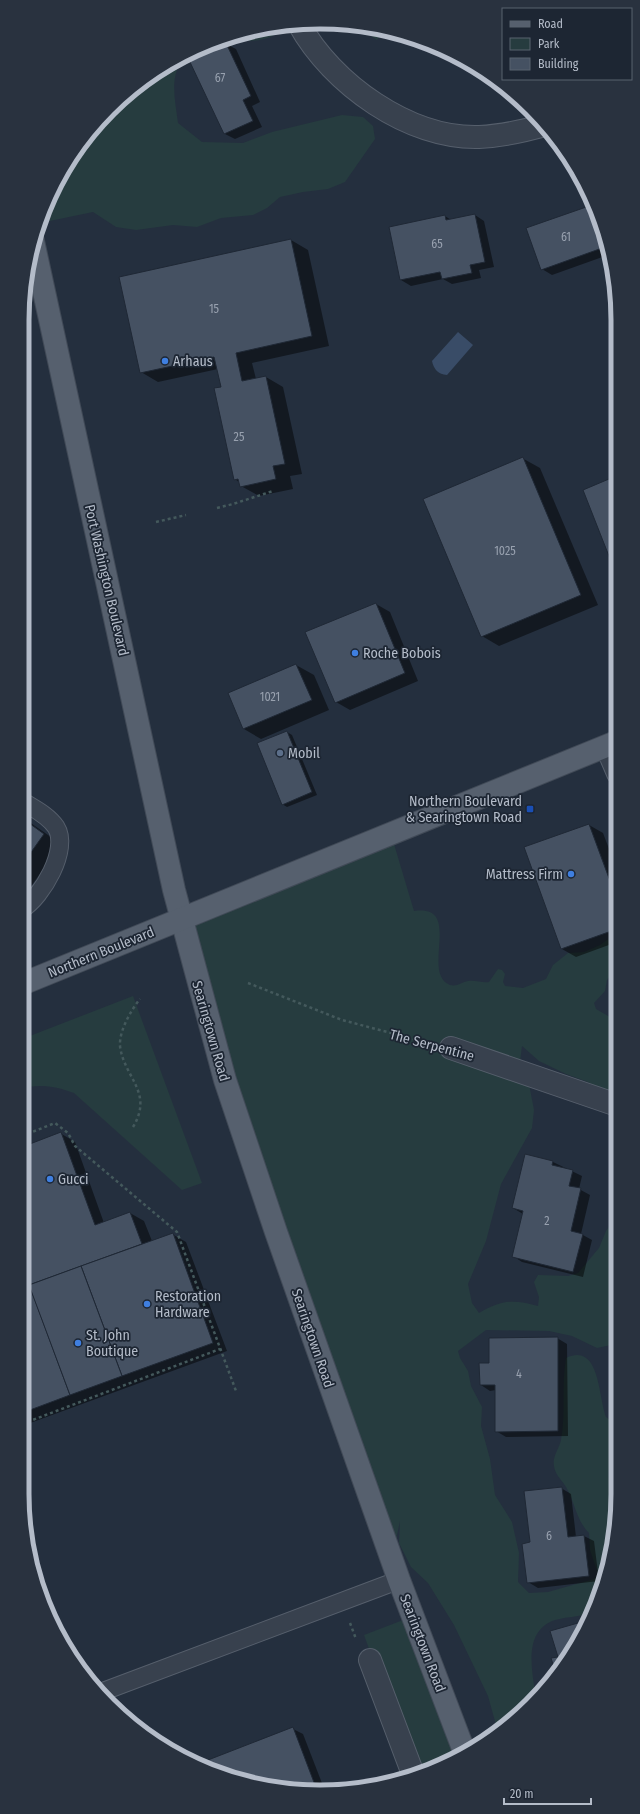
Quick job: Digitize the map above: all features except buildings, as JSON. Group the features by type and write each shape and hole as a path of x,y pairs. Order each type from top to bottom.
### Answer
{"main road":[{"name":"Port Washington Boulevard","path":"36,257 181,919"},
{"name":"Northern Boulevard","path":"29,981 610,744"},
{"name":"Searingtown Road","path":"181,919 225,1080 276,1232 399,1580 463,1748"}],"street":[{"path":"303,30 321,56 342,77 368,100 402,120 452,135 479,137 537,126"},
{"name":"The Serpentine","path":"451,1048 611,1103"},
{"path":"364,1652 412,1771"}],"lane":[{"path":"29,805 47,817 56,828 60,838 58,854 54,865 44,885 29,901"},
{"path":"105,1691 399,1580"}],"path":[{"path":"217,508 273,491"},
{"path":"156,522 186,515"},
{"name":"The Serpentine","path":"248,983 342,1020 451,1048"},
{"path":"133,1127 140,1112 140,1096 135,1080 124,1061 120,1041 128,1018 140,999"},
{"path":"29,1133 56,1123 68,1133 75,1146 176,1232 236,1391"},
{"path":"29,1421 220,1349"},
{"path":"342,1602 364,1652"}],"green space":[{"path":"278,32 265,39 239,41"},
{"path":"367,33 380,36 377,40"},
{"path":"180,65 175,76 174,85 178,123 202,142 243,143 272,132 342,115 363,117 373,126 375,139 345,182 328,189 280,197 267,208 253,215 221,218 197,227 173,225 136,230 116,227 93,212 46,222 68,174 78,158 101,128 128,101 143,89"},
{"path":"391,834 414,911 429,912 436,918 439,928 440,941 439,967 442,978 450,985 457,985 468,981 489,982 498,969 502,970 505,974 503,982 505,986 523,988 546,979 553,965 568,953 584,952 600,945 611,937 611,975 607,980 605,991 594,1003 596,1009 611,1018 611,1095 605,1094 588,1082 566,1074 539,1061 522,1046 520,1062 530,1089 534,1110 532,1128 501,1184 486,1241 468,1284 472,1303 479,1313 494,1305 507,1302 521,1302 538,1306 539,1297 534,1282 538,1275 568,1276 578,1273 599,1248 606,1231 611,1224 611,1345 597,1348 572,1336 549,1331 486,1330 458,1351 460,1358 468,1371 471,1386 482,1407 481,1426 490,1459 495,1495 512,1522 519,1553 518,1582 529,1593 548,1592 594,1579 598,1574 590,1550 589,1533 578,1517 569,1493 557,1475 554,1466 554,1459 561,1440 566,1358 577,1355 585,1358 591,1364 596,1374 606,1417 611,1421 611,1458 609,1476 611,1494 609,1532 596,1588 585,1615 552,1621 543,1627 536,1635 532,1656 535,1690 512,1713 496,1726 488,1696 454,1625 428,1583 411,1567 399,1543 400,1521 392,1559 180,919"},
{"path":"133,996 202,1183 182,1190 74,1093 48,1086 29,1087 29,1036"},
{"path":"411,1617 460,1749 414,1770 364,1635"}],"water":[{"path":"458,332 473,345 447,375 441,374 435,369 432,361"}],"place":[{"name":"Arhaus","path":"165,361"},
{"name":"Roche Bobois","path":"355,653"},
{"name":"Mobil","path":"280,753"},
{"name":"Northern Boulevard & Searingtown Road","path":"530,809"},
{"name":"Mattress Firm","path":"571,874"},
{"name":"Gucci","path":"50,1179"},
{"name":"Restoration Hardware","path":"147,1304"},
{"name":"St. John Boutique","path":"78,1343"}]}
